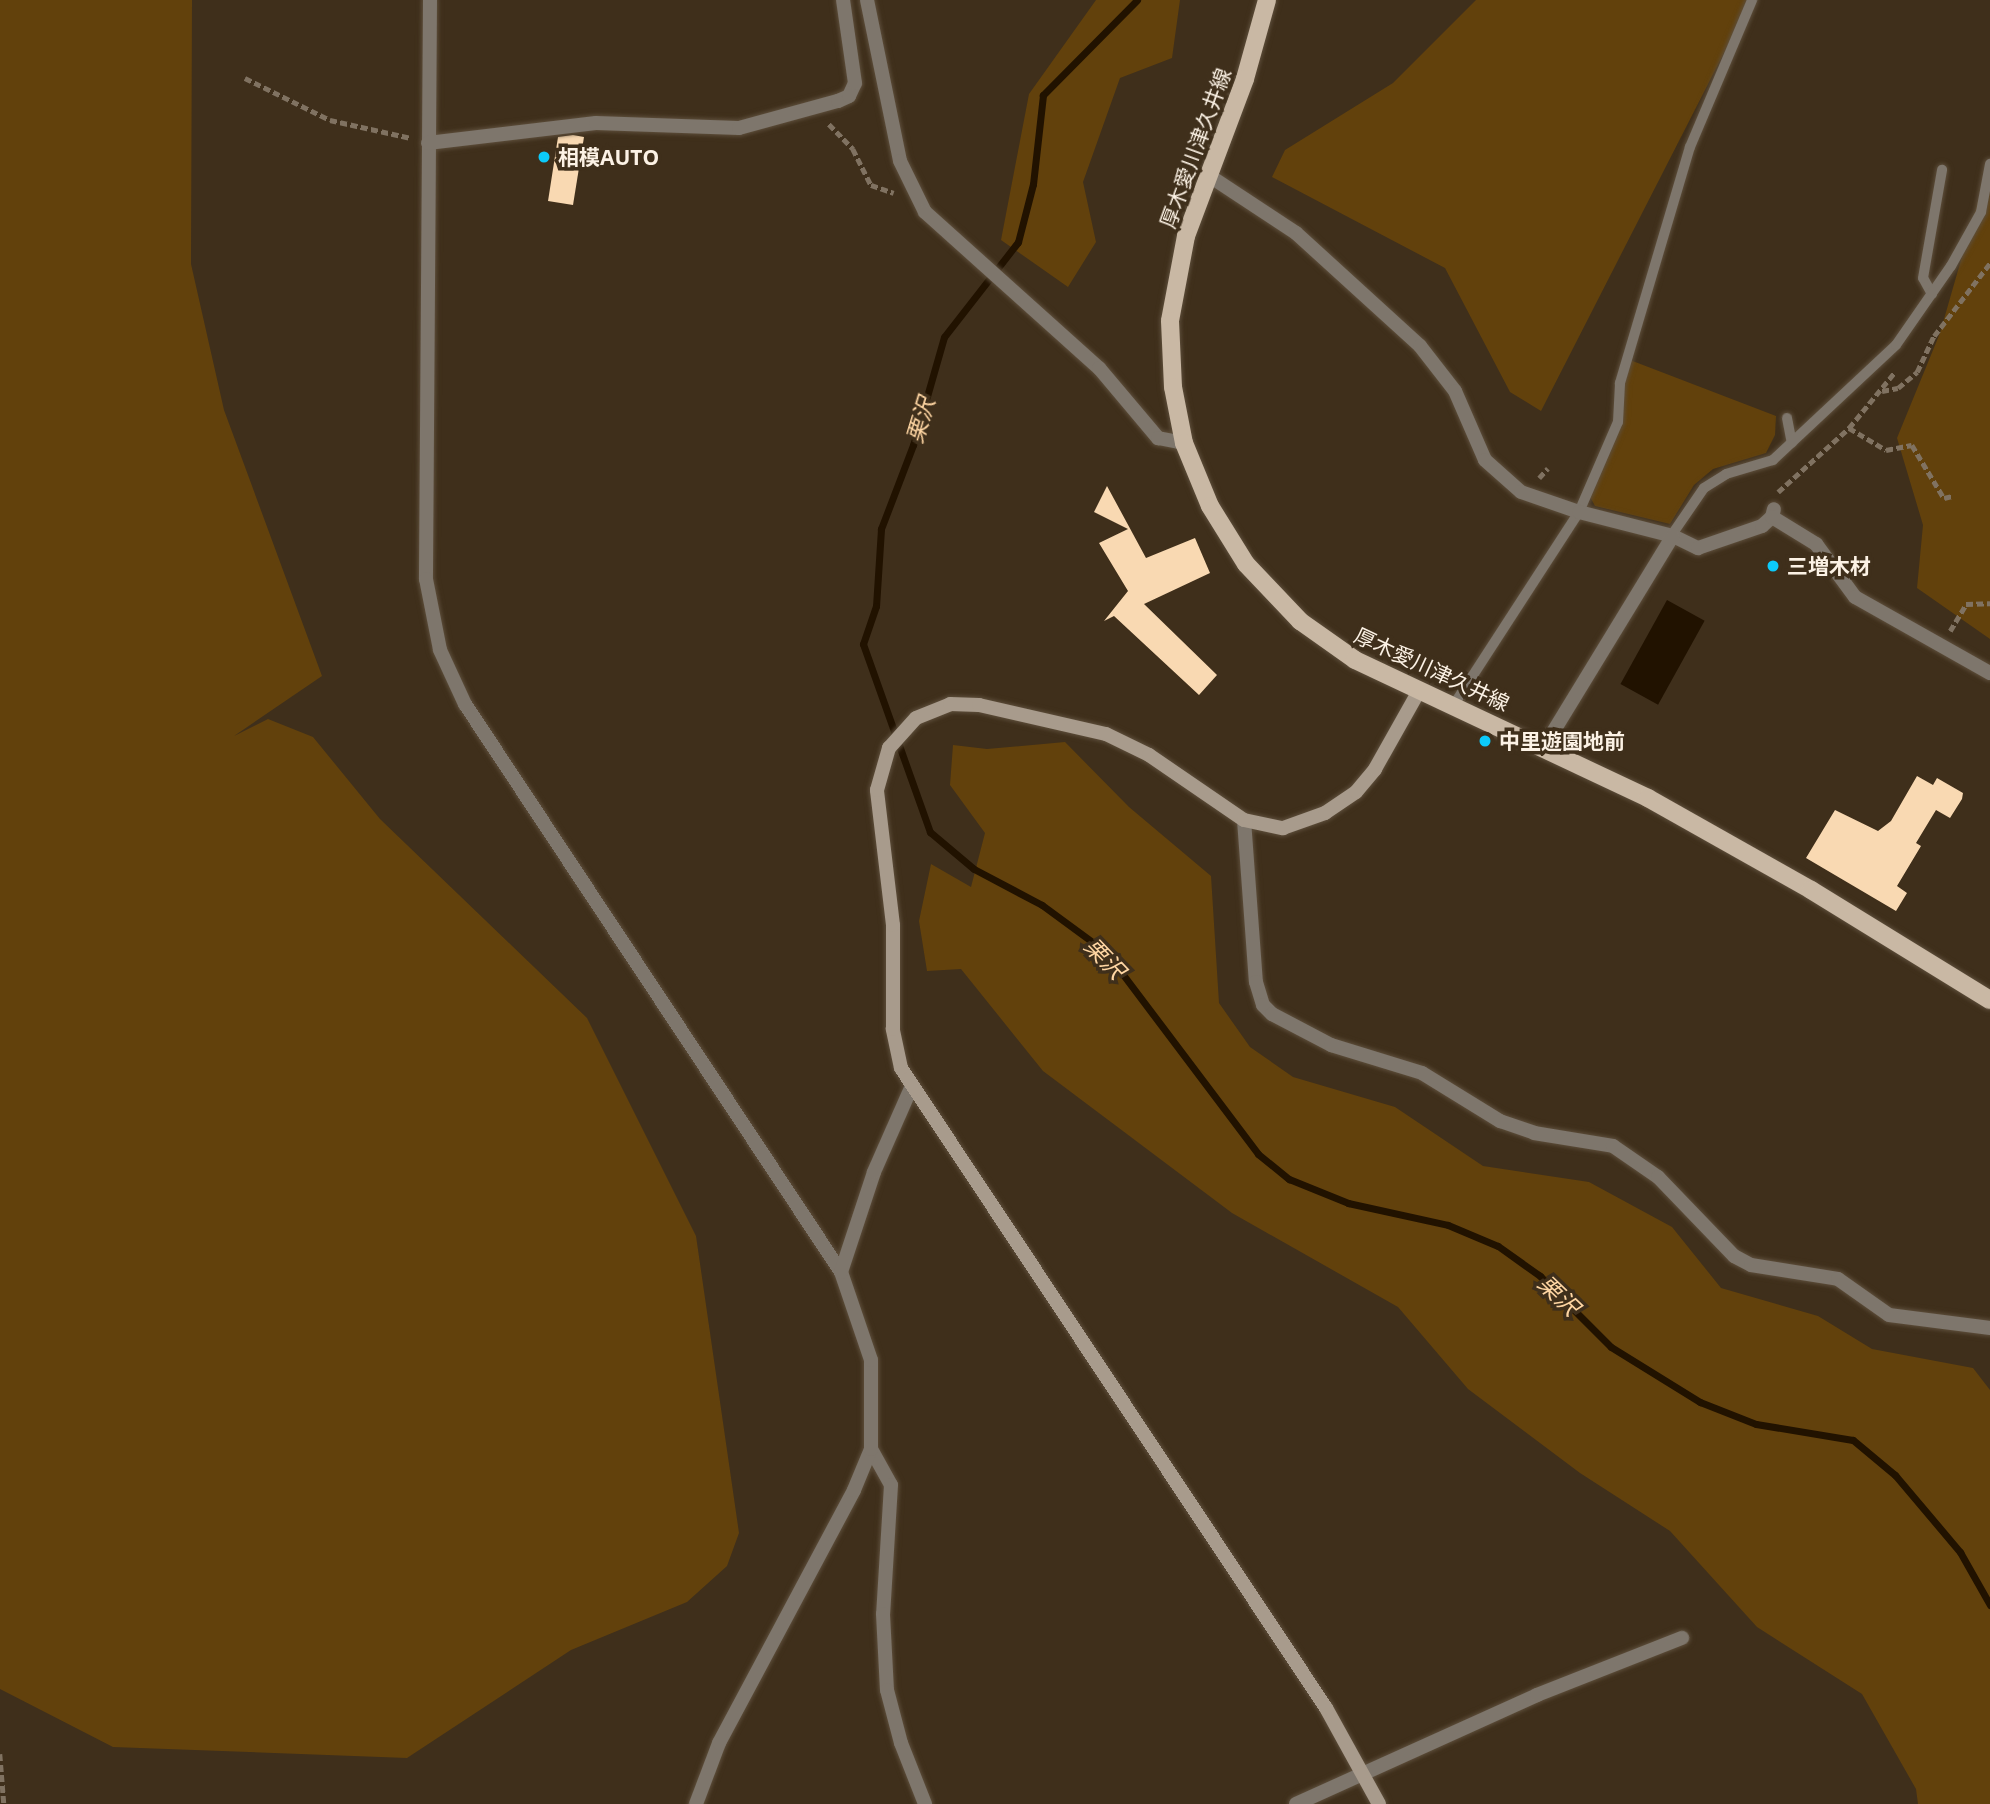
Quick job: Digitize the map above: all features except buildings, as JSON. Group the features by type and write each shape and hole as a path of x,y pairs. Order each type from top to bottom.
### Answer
{"main road":[{"name":"厚木愛川津久井線","path":"1267,0 1245,79 1178,263 1170,321 1173,387 1184,443 1226,534 1271,593 1334,647 1419,691 1544,747 1749,854 1990,1000"}],"street":[{"path":"430,0 426,579 432,625 449,675 841,1272 871,1360 871,1449 854,1490 719,1743 696,1804"},
{"path":"428,142 596,122 738,128 838,101 849,96 855,83 844,0"},
{"path":"867,0 895,141 915,197 934,224 1099,368 1158,438 1184,443"},
{"path":"1208,175 1296,233 1420,346 1445,376 1476,446 1503,480 1526,494 1579,512 1672,536 1698,548 1762,526 1773,513 1816,544 1855,597 1943,644 1990,673"},
{"path":"1544,747 1672,536"},
{"path":"1379,1804 1364,1771 1290,1652 911,1088 895,1050 893,925 877,790 889,748 900,733 929,712 960,704 1091,729 1149,755 1244,820 1269,827 1294,826 1325,813 1356,792 1375,769 1419,691"},
{"path":"1244,820 1255,982 1263,1005 1272,1014 1331,1045 1422,1073 1509,1125 1613,1146 1658,1177 1734,1256 1751,1265 1828,1275 1889,1315 1990,1328"},
{"path":"841,1272 874,1172 911,1088"},
{"path":"871,1449 891,1485 883,1614 887,1690 901,1743 925,1804"},
{"path":"1296,1804 1364,1771 1682,1638"}],"lane":[{"path":"1453,706 1579,512 1618,422 1620,383 1690,148 1752,0"},
{"path":"1672,536 1703,488 1726,474 1773,460 1896,345 1932,294 1981,212 1990,164"},
{"path":"1932,294 1923,278 1942,170"},
{"path":"1787,418 1792,443"}],"path":[{"path":"245,78 352,127 428,142"},
{"path":"817,121 839,132 870,185 915,197"},
{"path":"1881,391 1898,388 1917,372 1934,336 1990,263"},
{"path":"1773,513 1775,495 1849,428 1881,391 1902,362 1904,352 1896,345"},
{"path":"1849,428 1886,450 1912,445 1944,498 1952,496"},
{"path":"1943,644 1966,604 1990,603"},
{"path":"0,1754 4,1804"}],"shaded area":[{"path":"0,0 192,0 191,264 224,410 322,676 234,736 268,719 313,737 380,819 587,1018 696,1236 739,1533 727,1566 687,1602 571,1650 407,1758 113,1747 0,1689"},
{"path":"1096,0 1180,0 1172,58 1120,78 1083,182 1096,242 1068,287 1001,240 1029,94"},
{"path":"1476,0 1751,0 1541,411 1510,392 1445,268 1272,177 1285,150 1393,83"},
{"path":"1990,159 1990,639 1917,588 1923,525 1897,438 1940,333"},
{"path":"1630,360 1776,416 1775,435 1766,453 1713,469 1694,485 1670,524 1595,506 1589,495 1600,470"},
{"path":"1667,600 1705,621 1658,705 1620,684"},
{"path":"1065,742 1129,807 1211,876 1219,1003 1250,1047 1293,1077 1395,1107 1483,1166 1589,1182 1672,1227 1721,1288 1818,1316 1872,1349 1973,1368 1990,1390 1990,1804 1918,1804 1916,1789 1862,1694 1757,1627 1670,1531 1580,1473 1468,1389 1398,1307 1232,1213 1043,1071 961,969 927,971 919,921 931,864 971,887 985,833 950,785 953,745 987,749"}],"waterway":[{"name":"栗沢","path":"1137,0 1043,95 1033,184 1018,242 944,337 913,445 881,529 876,606 863,644 930,832 974,869 1042,905 1106,952 1258,1154 1289,1179 1348,1203 1448,1225 1498,1246 1540,1276 1611,1347 1700,1402 1756,1424 1853,1440 1895,1475 1960,1552 1990,1605"}],"place":[{"name":"相模AUTO","path":"544,157"},
{"name":"三増木材","path":"1773,566"},
{"name":"中里遊園地前","path":"1485,741"}]}
